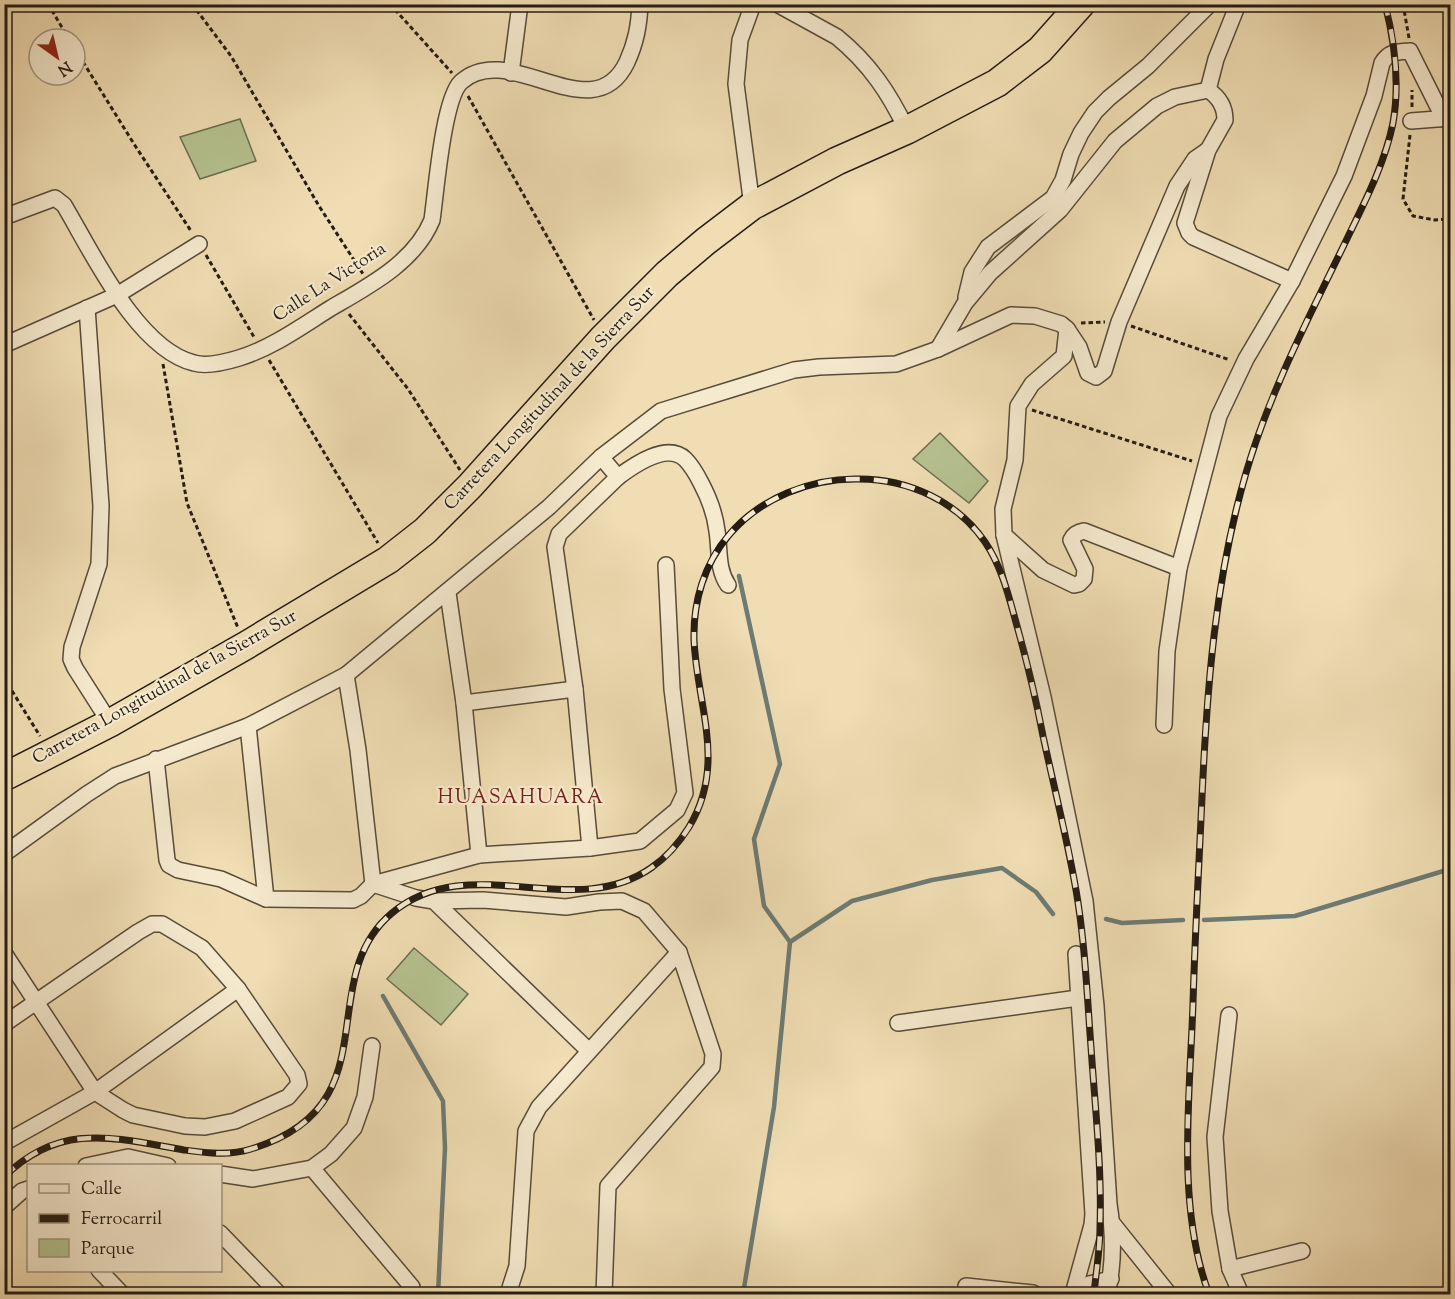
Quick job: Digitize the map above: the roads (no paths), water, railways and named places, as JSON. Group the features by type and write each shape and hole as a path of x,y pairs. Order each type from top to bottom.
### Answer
{"highway":[{"name":"Carretera Longitudinal de la Sierra Sur","path":"4,777 111,723 388,560 425,531 470,486 603,338 667,274 706,241 752,206 997,83 1023,65 1053,38 1081,4"}],"street":[{"path":"520,4 511,72 580,90 604,88 621,74 639,29 640,4"},
{"path":"752,206 736,84 740,40 753,4"},
{"path":"777,4 846,44 884,87 907,130"},
{"path":"965,303 972,272 988,247 1053,198 1063,180 1071,154 1081,133 1095,112 1148,66 1210,4"},
{"path":"1208,90 1216,59 1238,4"},
{"path":"1164,725 1167,651 1179,568 1219,416 1244,365 1292,281 1344,176 1370,110 1384,59 1392,53 1410,51 1447,119 1411,121"},
{"name":"Calle La Victoria","path":"4,217 55,198 64,205 117,295 158,344 195,364 227,361 262,349 370,285 411,254 426,235 432,220 447,116 460,82 483,70 511,72"},
{"path":"939,350 965,303 990,273 1060,210 1115,141 1157,106 1176,97 1208,90 1217,96 1225,115 1223,125 1208,150 1185,223 1188,233 1292,281"},
{"path":"4,854 115,776 248,726 346,675 448,593 549,507 601,457 661,411 794,370 896,364 939,350 1011,315 1035,316 1064,326 1079,346 1088,373 1096,377 1104,371 1119,322 1177,186 1188,166 1208,150"},
{"path":"4,345 117,295 200,244"},
{"path":"87,308 101,506 99,564 72,647 71,659 111,723"},
{"path":"1064,326 1064,356 1032,384 1018,406 1015,460 1003,509 1004,535 1041,688 1089,926 1109,1204 1113,1224 1111,1279 1107,1294"},
{"path":"590,848 575,689 555,540 618,477 642,461 665,454 678,455 684,458 696,474 710,504 717,532 720,568 728,585"},
{"path":"601,457 618,477"},
{"path":"1004,535 1042,570 1074,585 1084,579 1084,569 1071,540 1078,532 1084,531 1179,568"},
{"path":"156,759 166,860 169,864 178,870 221,879 266,899 353,900 361,896 373,884 479,855 590,848 640,841 677,810 685,794 672,689 666,565"},
{"path":"448,593 464,703 479,855"},
{"path":"346,675 358,750 373,884"},
{"path":"464,703 575,689"},
{"path":"248,726 266,899"},
{"path":"373,884 416,898 434,901 483,900 566,908 622,901 644,911 679,952 713,1054 712,1067 608,1186 604,1294"},
{"path":"434,901 589,1050"},
{"path":"4,953 37,1000 94,1092 133,1115 185,1126 205,1126 235,1121 288,1097 299,1084 297,1075 238,989 202,948 162,924 152,924 37,1000 4,1024"},
{"path":"508,1294 517,1266 526,1131 539,1107 679,952"},
{"path":"1073,1294 1093,1214 1076,954"},
{"path":"897,1023 1078,992 1094,977"},
{"path":"4,1143 94,1092 238,989"},
{"path":"1229,1015 1215,1137 1220,1211 1230,1269 1241,1294"},
{"path":"222,1174 253,1179 312,1168 331,1155 354,1128 364,1097 372,1046"},
{"path":"95,1164 128,1157 137,1157 157,1164"},
{"path":"312,1168 412,1287"},
{"path":"4,1207 26,1193"},
{"path":"1113,1224 1169,1294"},
{"path":"222,1235 279,1294"},
{"path":"1230,1269 1302,1251"},
{"path":"101,1272 122,1294"},
{"path":"1073,1294 1089,1284 1111,1279"},
{"path":"966,1286 1035,1294"}],"waterway":[{"path":"739,576 780,764 754,839 764,906 790,942 774,1107 743,1294"},
{"path":"790,942 852,901 932,880 1002,868 1036,892 1053,914"},
{"path":"1204,920 1295,916 1450,869"},
{"path":"1106,919 1122,923 1183,920"},
{"path":"383,996 443,1101 445,1148 438,1294"}],"railway":[{"path":"1209,1294 1192,1225 1188,1113 1204,756 1214,634 1235,513 1255,444 1277,386 1372,186 1389,139 1395,108 1396,78 1394,48 1385,4"},
{"path":"4,1177 25,1159 46,1147 68,1141 90,1138 112,1139 193,1151 226,1153 251,1149 295,1129 322,1104 337,1073 356,973 369,941 392,913 422,895 454,886 588,889 620,883 657,864 689,827 700,804 706,780 707,735 696,664 694,626 698,598 713,558 720,546 742,522 771,501 823,482 877,480 913,488 930,495 946,504 974,528 991,552 1000,572 1021,640 1069,851 1082,929 1100,1182 1100,1236 1094,1294"}],"district":[{"name":"HUASAHUARA","path":"521,798"}]}
